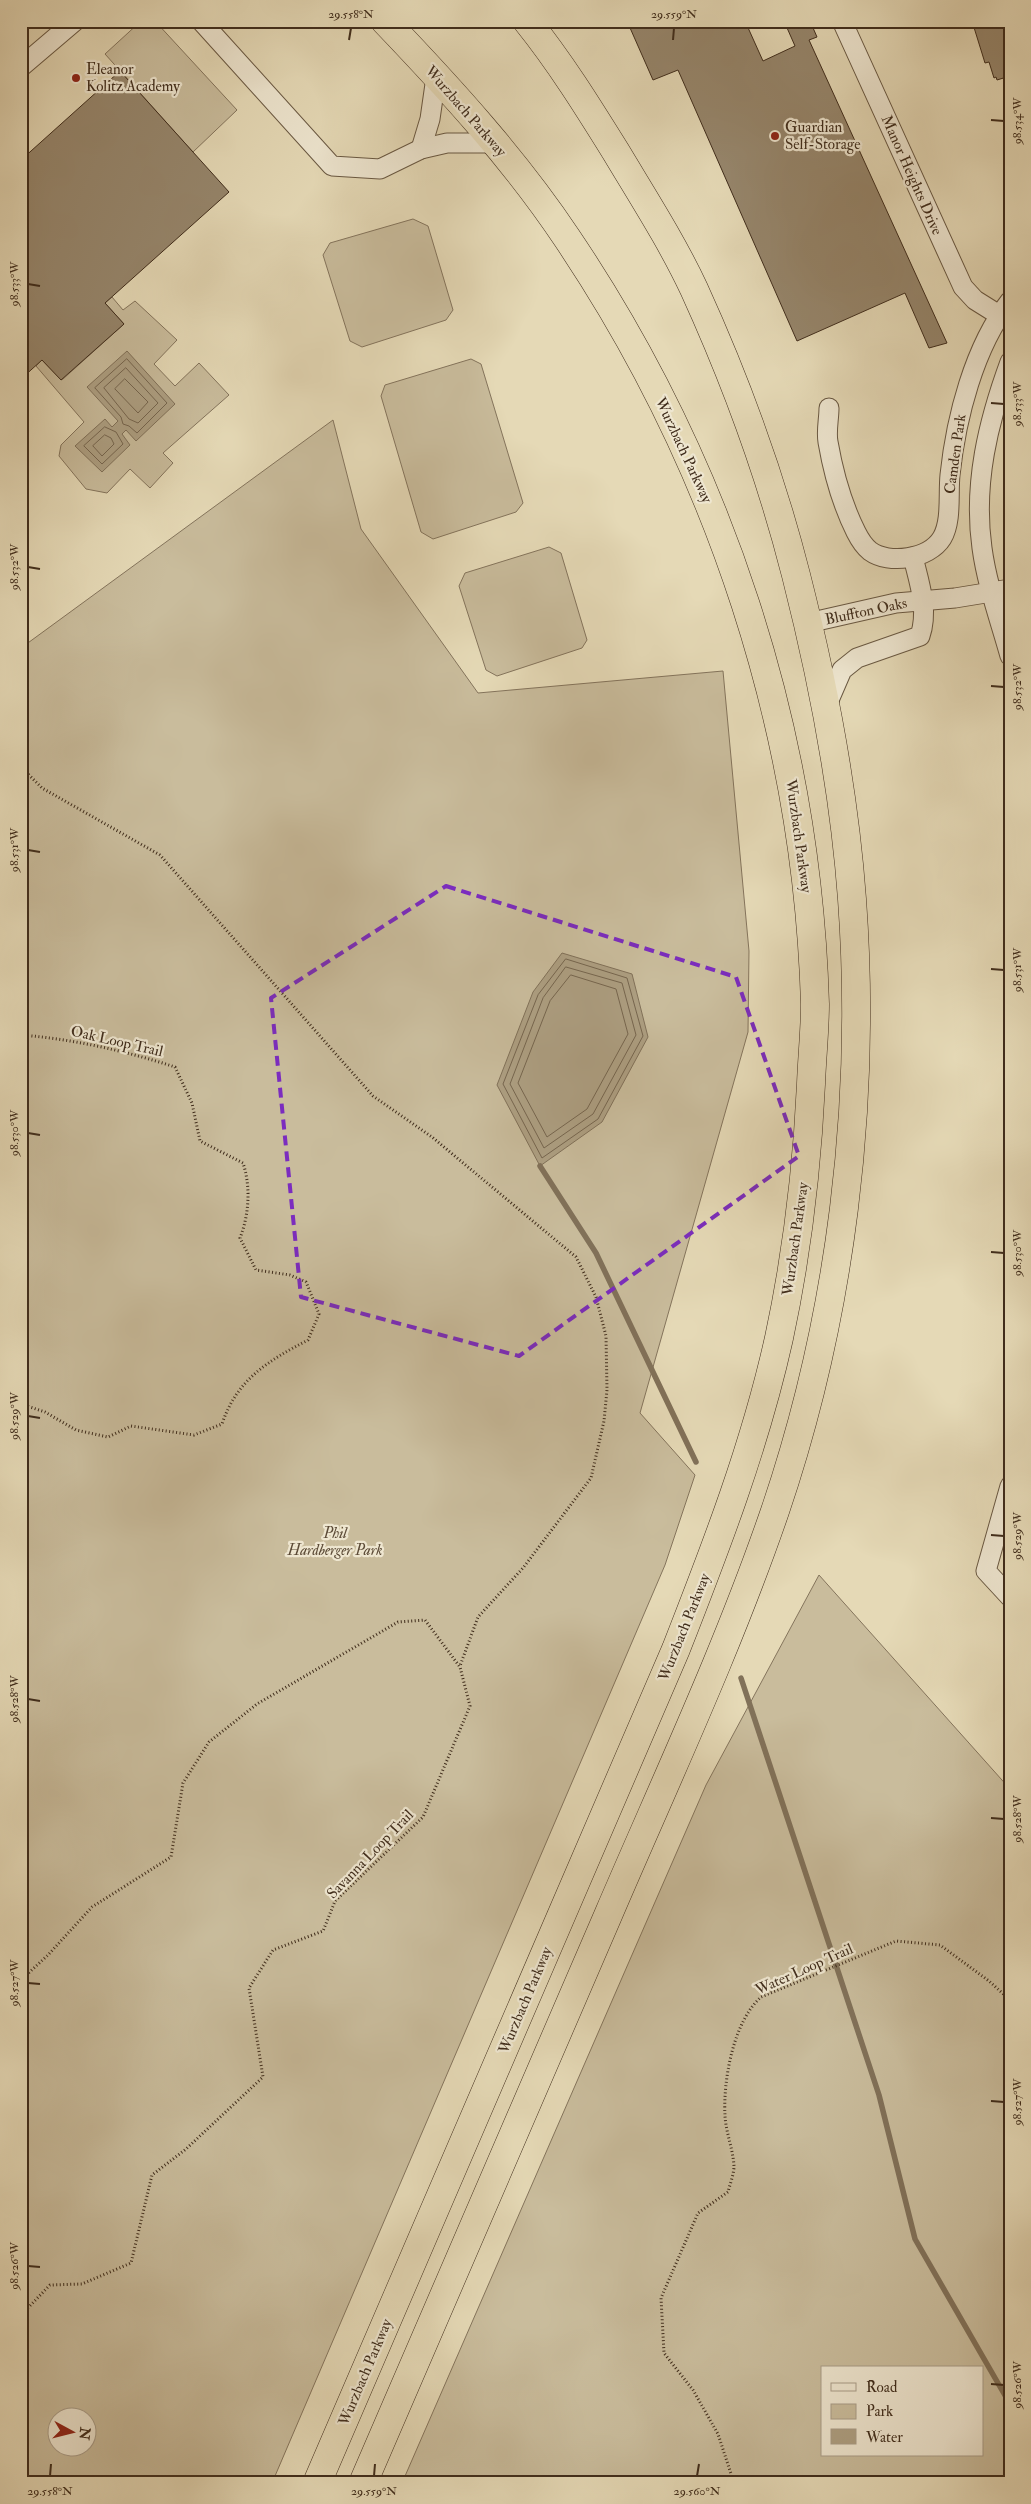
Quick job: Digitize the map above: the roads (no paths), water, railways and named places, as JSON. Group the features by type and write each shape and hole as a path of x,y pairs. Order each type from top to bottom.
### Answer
{"highway":[{"name":"Wurzbach Parkway","path":"317,2483 676,1649 726,1524 748,1457 779,1337 802,1208 815,1009 808,904 795,800 779,722 758,638 728,550 700,480 645,367 607,300 567,238 533,190 494,143 385,21"},
{"path":"363,2483 720,1653 776,1507 796,1442 829,1298 840,1236 849,1155 854,1075 855,989 852,903 845,829 826,707 808,622 783,524 741,400 692,284 647,203 598,124 527,21"}],"street":[{"path":"21,67 75,21"},
{"path":"201,21 332,166 380,169 421,149 447,143 494,143"},
{"name":"Manor Heights Drive","path":"842,21 963,287 976,300 1004,308"},
{"path":"421,149 430,119 436,77"},
{"name":"Camden Park","path":"913,557 933,549 943,537 948,518 950,475 960,414 975,367 1004,308"},
{"path":"1010,362 996,398 984,443 979,492 986,593 1010,656"},
{"path":"829,408 828,440 839,486 856,533 870,551 901,559 913,557 923,600"},
{"name":"Bluffton Oaks","path":"808,622 896,603 1010,589"},
{"name":"Bluffton Oaks","path":"826,707 842,670 857,658 920,636 924,624 923,600"},
{"path":"1010,1486 986,1571 1010,1597"}],"water":[{"path":"127,351 175,404 136,441 126,430 122,434 130,445 102,472 75,446 105,419 112,427 118,421 87,387"},
{"path":"562,953 632,974 648,1037 602,1122 540,1166 497,1085 533,992"}],"waterway":[{"path":"540,1166 596,1253 696,1462"},
{"path":"741,1678 879,2095 915,2239 1010,2404"}],"place":[{"name":"Eleanor Kolitz Academy","path":"76,78"},
{"name":"Guardian Self-Storage","path":"775,136"}],"park label":[{"name":"Phil Hardberger Park","path":"335,1542"}]}
